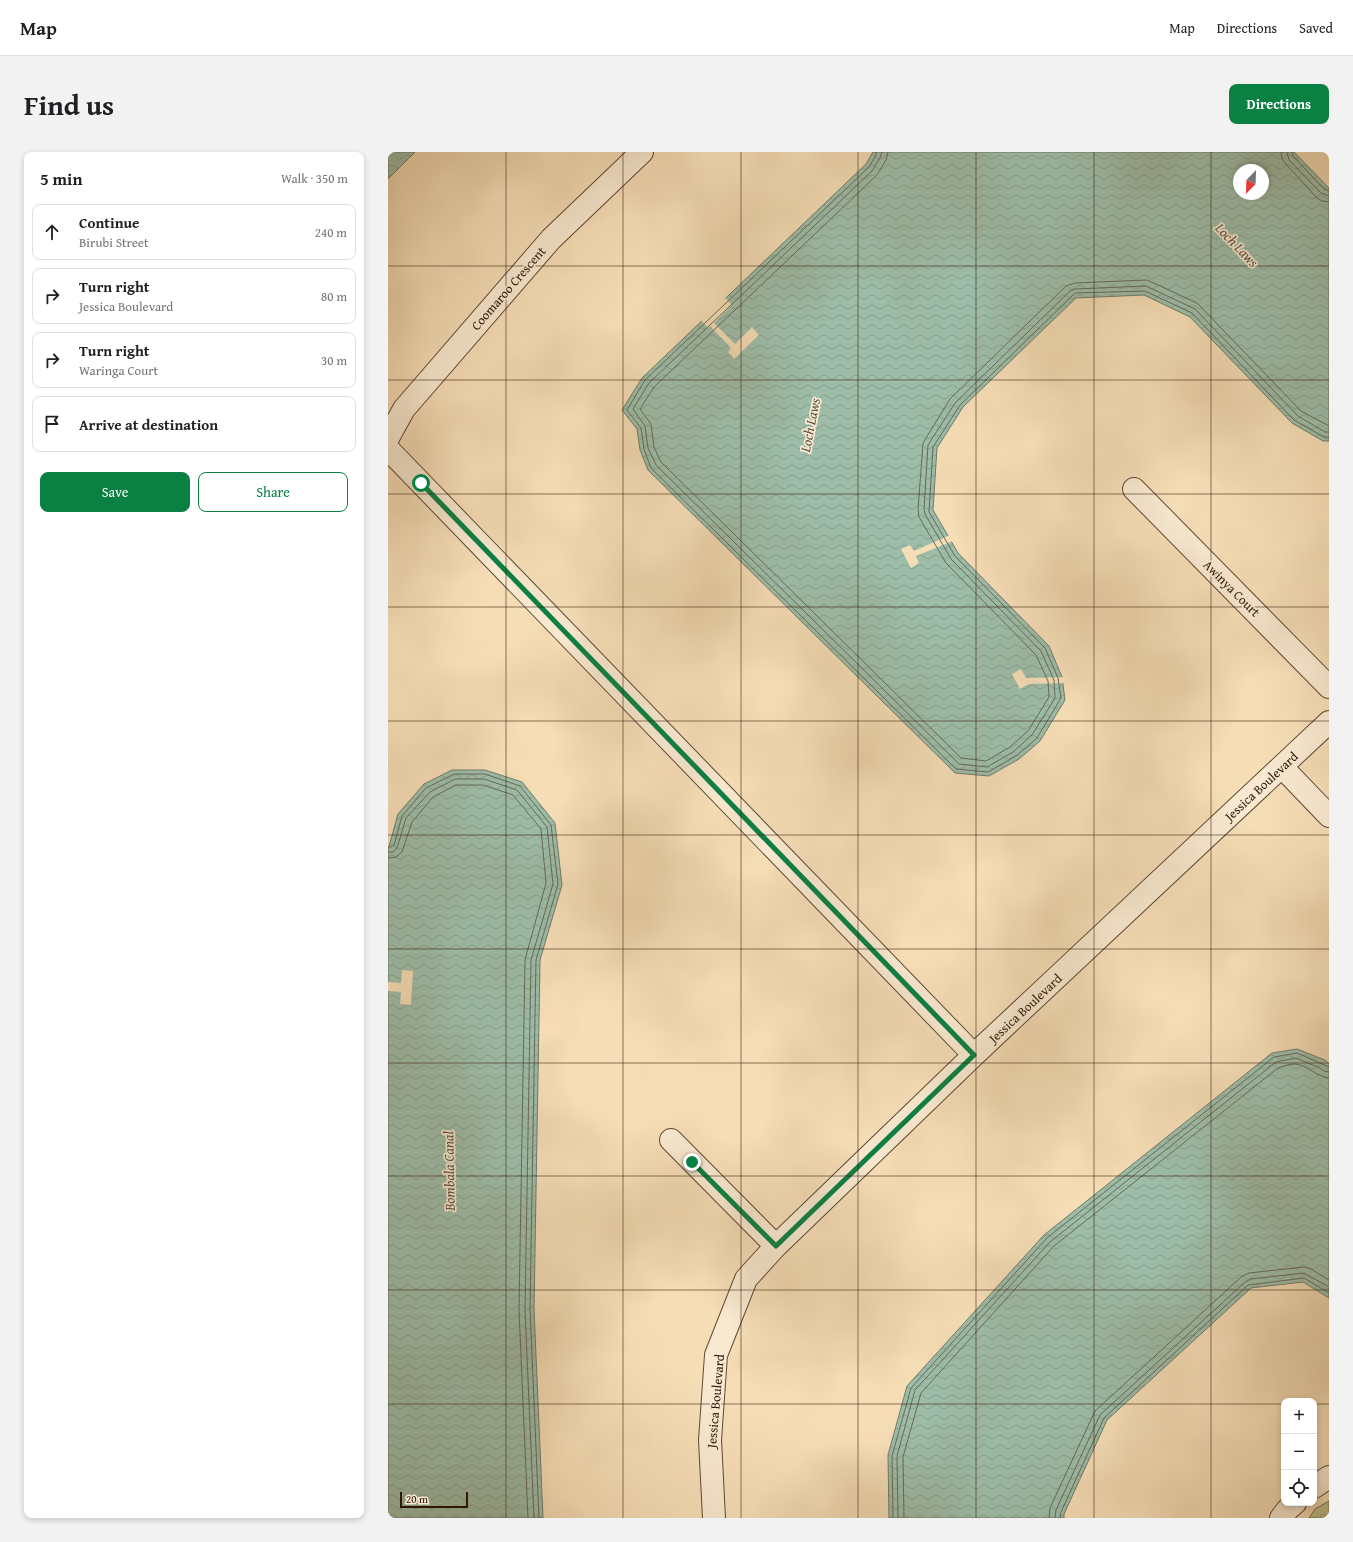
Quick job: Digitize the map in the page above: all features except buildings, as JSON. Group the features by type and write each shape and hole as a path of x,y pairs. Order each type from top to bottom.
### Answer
{"street":[{"name":"Coomaroo Crescent","path":"388,438 404,409 546,244 642,152"},
{"path":"388,449 974,1055"},
{"name":"Awinya Court","path":"1134,489 1329,687"},
{"name":"Jessica Boulevard","path":"714,1518 710,1440 716,1355 746,1279 776,1246 974,1055 1329,722"},
{"path":"1282,767 1329,816"},
{"path":"671,1140 776,1246"},
{"path":"1317,1485 1329,1477"},
{"path":"1281,1518 1292,1506"}],"green space":[{"path":"1329,1501 1329,1518 1309,1518 1315,1509"}],"water":[{"path":"388,152 415,152 388,179"},
{"name":"Loch Laws","path":"873,152 1294,152 1329,188 1329,441 1323,441 1292,423 1190,317 1144,295 1076,298 963,407 937,448 933,510 958,553 1049,646 1062,677 1065,700 1040,741 1019,759 989,776 955,773 648,470 640,450 637,429 622,410 642,378 866,164"},
{"name":"Bombala Canal","path":"452,770 485,770 522,782 555,823 562,885 540,960 534,1309 543,1518 388,1518 388,850 398,814 424,784"},
{"path":"1297,1049 1325,1060 1329,1064 1329,1298 1303,1282 1251,1288 1107,1420 1064,1514 1064,1518 889,1518 888,1455 907,1386 1044,1235 1272,1053"}],"pier":[{"path":"724,297 732,305 714,323 735,344 752,327 759,335 734,359 728,352 731,348 710,326 708,328 700,319"},
{"path":"950,535 953,541 916,556 919,563 911,568 901,549 910,545 914,551"},
{"path":"1021,669 1026,678 1064,677 1065,683 1029,684 1020,689 1012,674"},
{"path":"402,970 413,971 411,1005 400,1004 401,992 388,991 388,982 401,983"}],"route":[{"path":"421,483 974,1055 776,1246 692,1162"}]}
